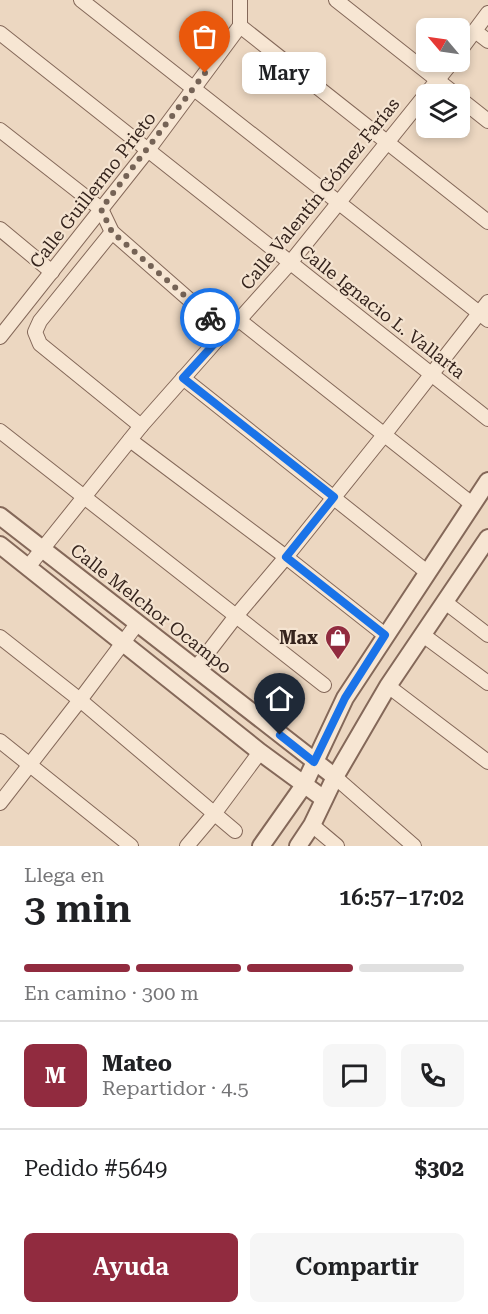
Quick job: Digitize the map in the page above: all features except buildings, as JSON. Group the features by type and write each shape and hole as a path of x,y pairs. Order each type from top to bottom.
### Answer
{"street":[{"path":"81,0 339,202 485,312 432,374 196,668"},
{"path":"240,0 240,26 488,222"},
{"path":"336,0 442,84"},
{"path":"470,38 488,13"},
{"name":"Calle Guillermo Prieto","path":"1,335 148,150 240,26"},
{"path":"475,31 488,41"},
{"name":"Calle Ignacio L. Vallarta","path":"0,33 488,419"},
{"name":"Calle Valentín Gómez Farías","path":"28,567 141,426 290,263 445,72"},
{"path":"470,107 488,121"},
{"path":"0,130 101,209 112,232 225,332"},
{"path":"0,230 52,272"},
{"path":"112,232 40,321 35,332 40,344 141,426"},
{"path":"239,320 472,504"},
{"path":"183,378 427,572"},
{"path":"0,431 324,686"},
{"path":"130,440 286,557 385,635"},
{"path":"261,846 304,785 345,698 488,481"},
{"name":"Calle Melchor Ocampo","path":"0,516 335,777"},
{"path":"0,545 260,753 324,799"},
{"path":"297,846 312,825 335,777 388,686 486,546"},
{"path":"445,602 488,635"},
{"path":"0,803 137,624"},
{"path":"423,635 488,683"},
{"path":"0,637 80,700 235,831"},
{"path":"388,686 488,762"},
{"path":"0,741 131,846"},
{"path":"187,846 260,753"},
{"path":"335,777 414,846"},
{"path":"312,825 337,846"}],"way so far":[{"path":"205,73 101,209 112,232 210,318"}],"place":[{"name":"Mary","path":"205,73"},
{"name":"Max","path":"338,661"}],"route":[{"path":"210,318 225,332 183,378 334,497 286,557 385,635 345,698 314,762 280,735"}]}
